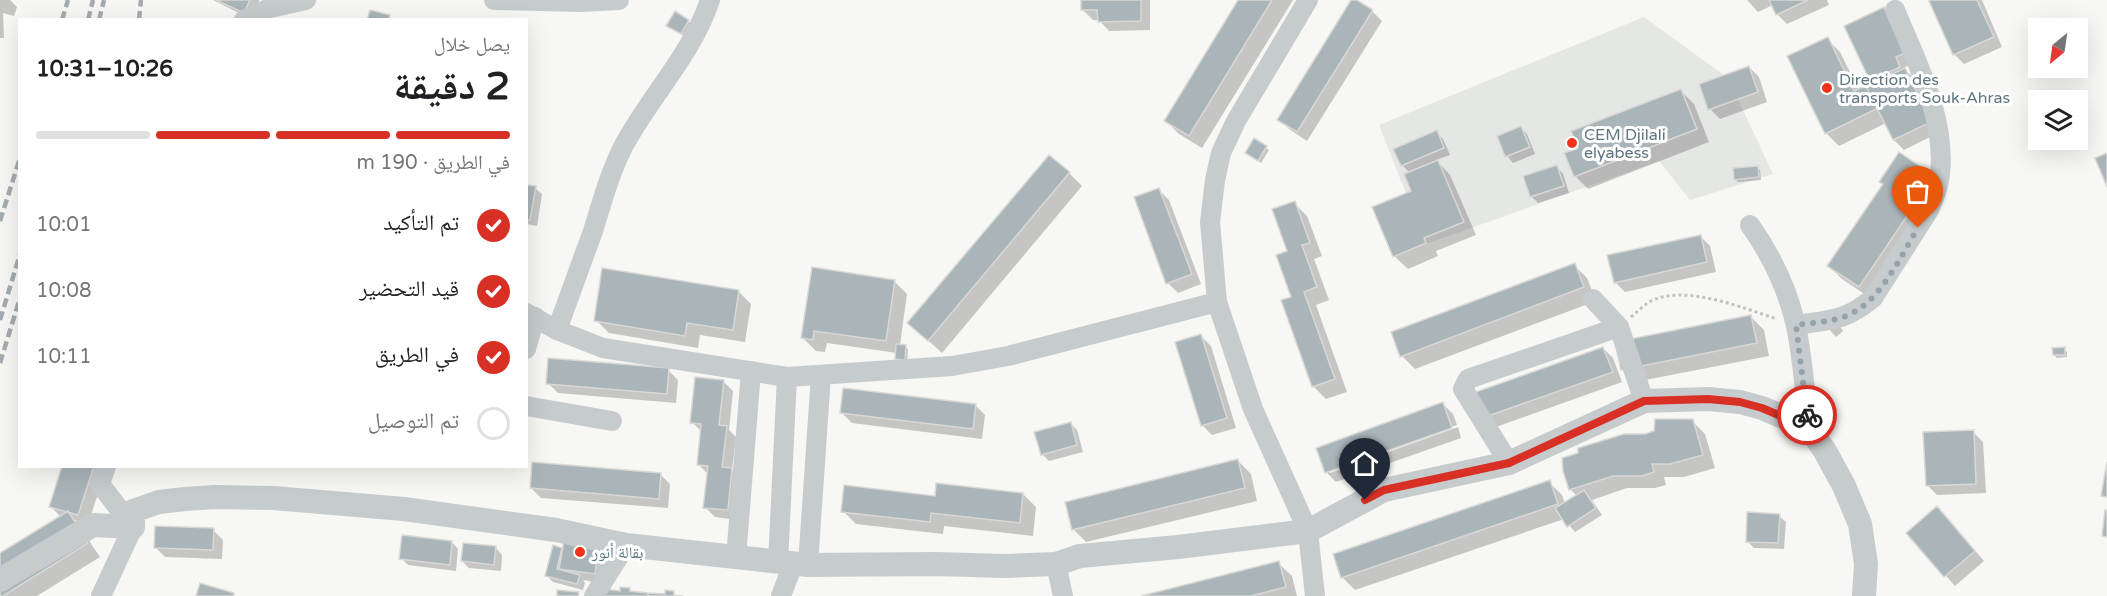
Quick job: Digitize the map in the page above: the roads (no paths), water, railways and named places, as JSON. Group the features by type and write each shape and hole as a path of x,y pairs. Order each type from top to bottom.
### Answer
{"street":[{"path":"248,18 270,8 306,0"},
{"path":"494,0 581,2 619,0"},
{"path":"556,330 605,192 624,146 653,97 692,43 704,20 710,0"},
{"path":"1308,0 1236,121 1221,153 1210,222 1217,302 1253,409 1308,531 1315,596"},
{"path":"1796,325 1845,317 1860,309 1873,298 1924,219 1935,195 1940,176 1941,147 1932,103 1895,10"},
{"path":"1750,225 1777,269 1796,325 1809,428 1825,451 1844,486 1860,524 1866,564 1864,596"},
{"path":"1593,299 1619,327 1644,401"},
{"path":"528,335 531,315 556,330 603,348 787,377 952,366 1031,350 1217,302"},
{"path":"1509,463 1463,389 1468,379 1619,327"},
{"path":"736,558 751,371"},
{"path":"781,596 793,564 821,375"},
{"path":"787,377 793,564"},
{"path":"101,596 133,527 133,511 159,502 216,496 273,498 404,509 556,530 626,545 793,564 1006,566 1056,564 1080,556 1308,531 1384,490 1509,463 1644,401 1708,399 1740,402 1762,408 1809,428"},
{"path":"528,406 612,421"},
{"path":"105,468 100,484 133,527"},
{"path":"0,580 93,525 133,527"},
{"path":"594,596 626,545"},
{"path":"1056,564 1064,596"}],"railway":[{"path":"63,18 68,0"},
{"path":"88,18 93,0"},
{"path":"100,18 104,0"},
{"path":"139,18 141,0"},
{"path":"0,221 18,164"},
{"path":"0,320 18,261"},
{"path":"0,363 18,304"}],"place":[{"name":"Direction des transports Souk-Ahras","path":"1827,88"},
{"name":"CEM Djilali elyabess","path":"1572,143"},
{"name":"بقالة أنور","path":"580,552"}]}
